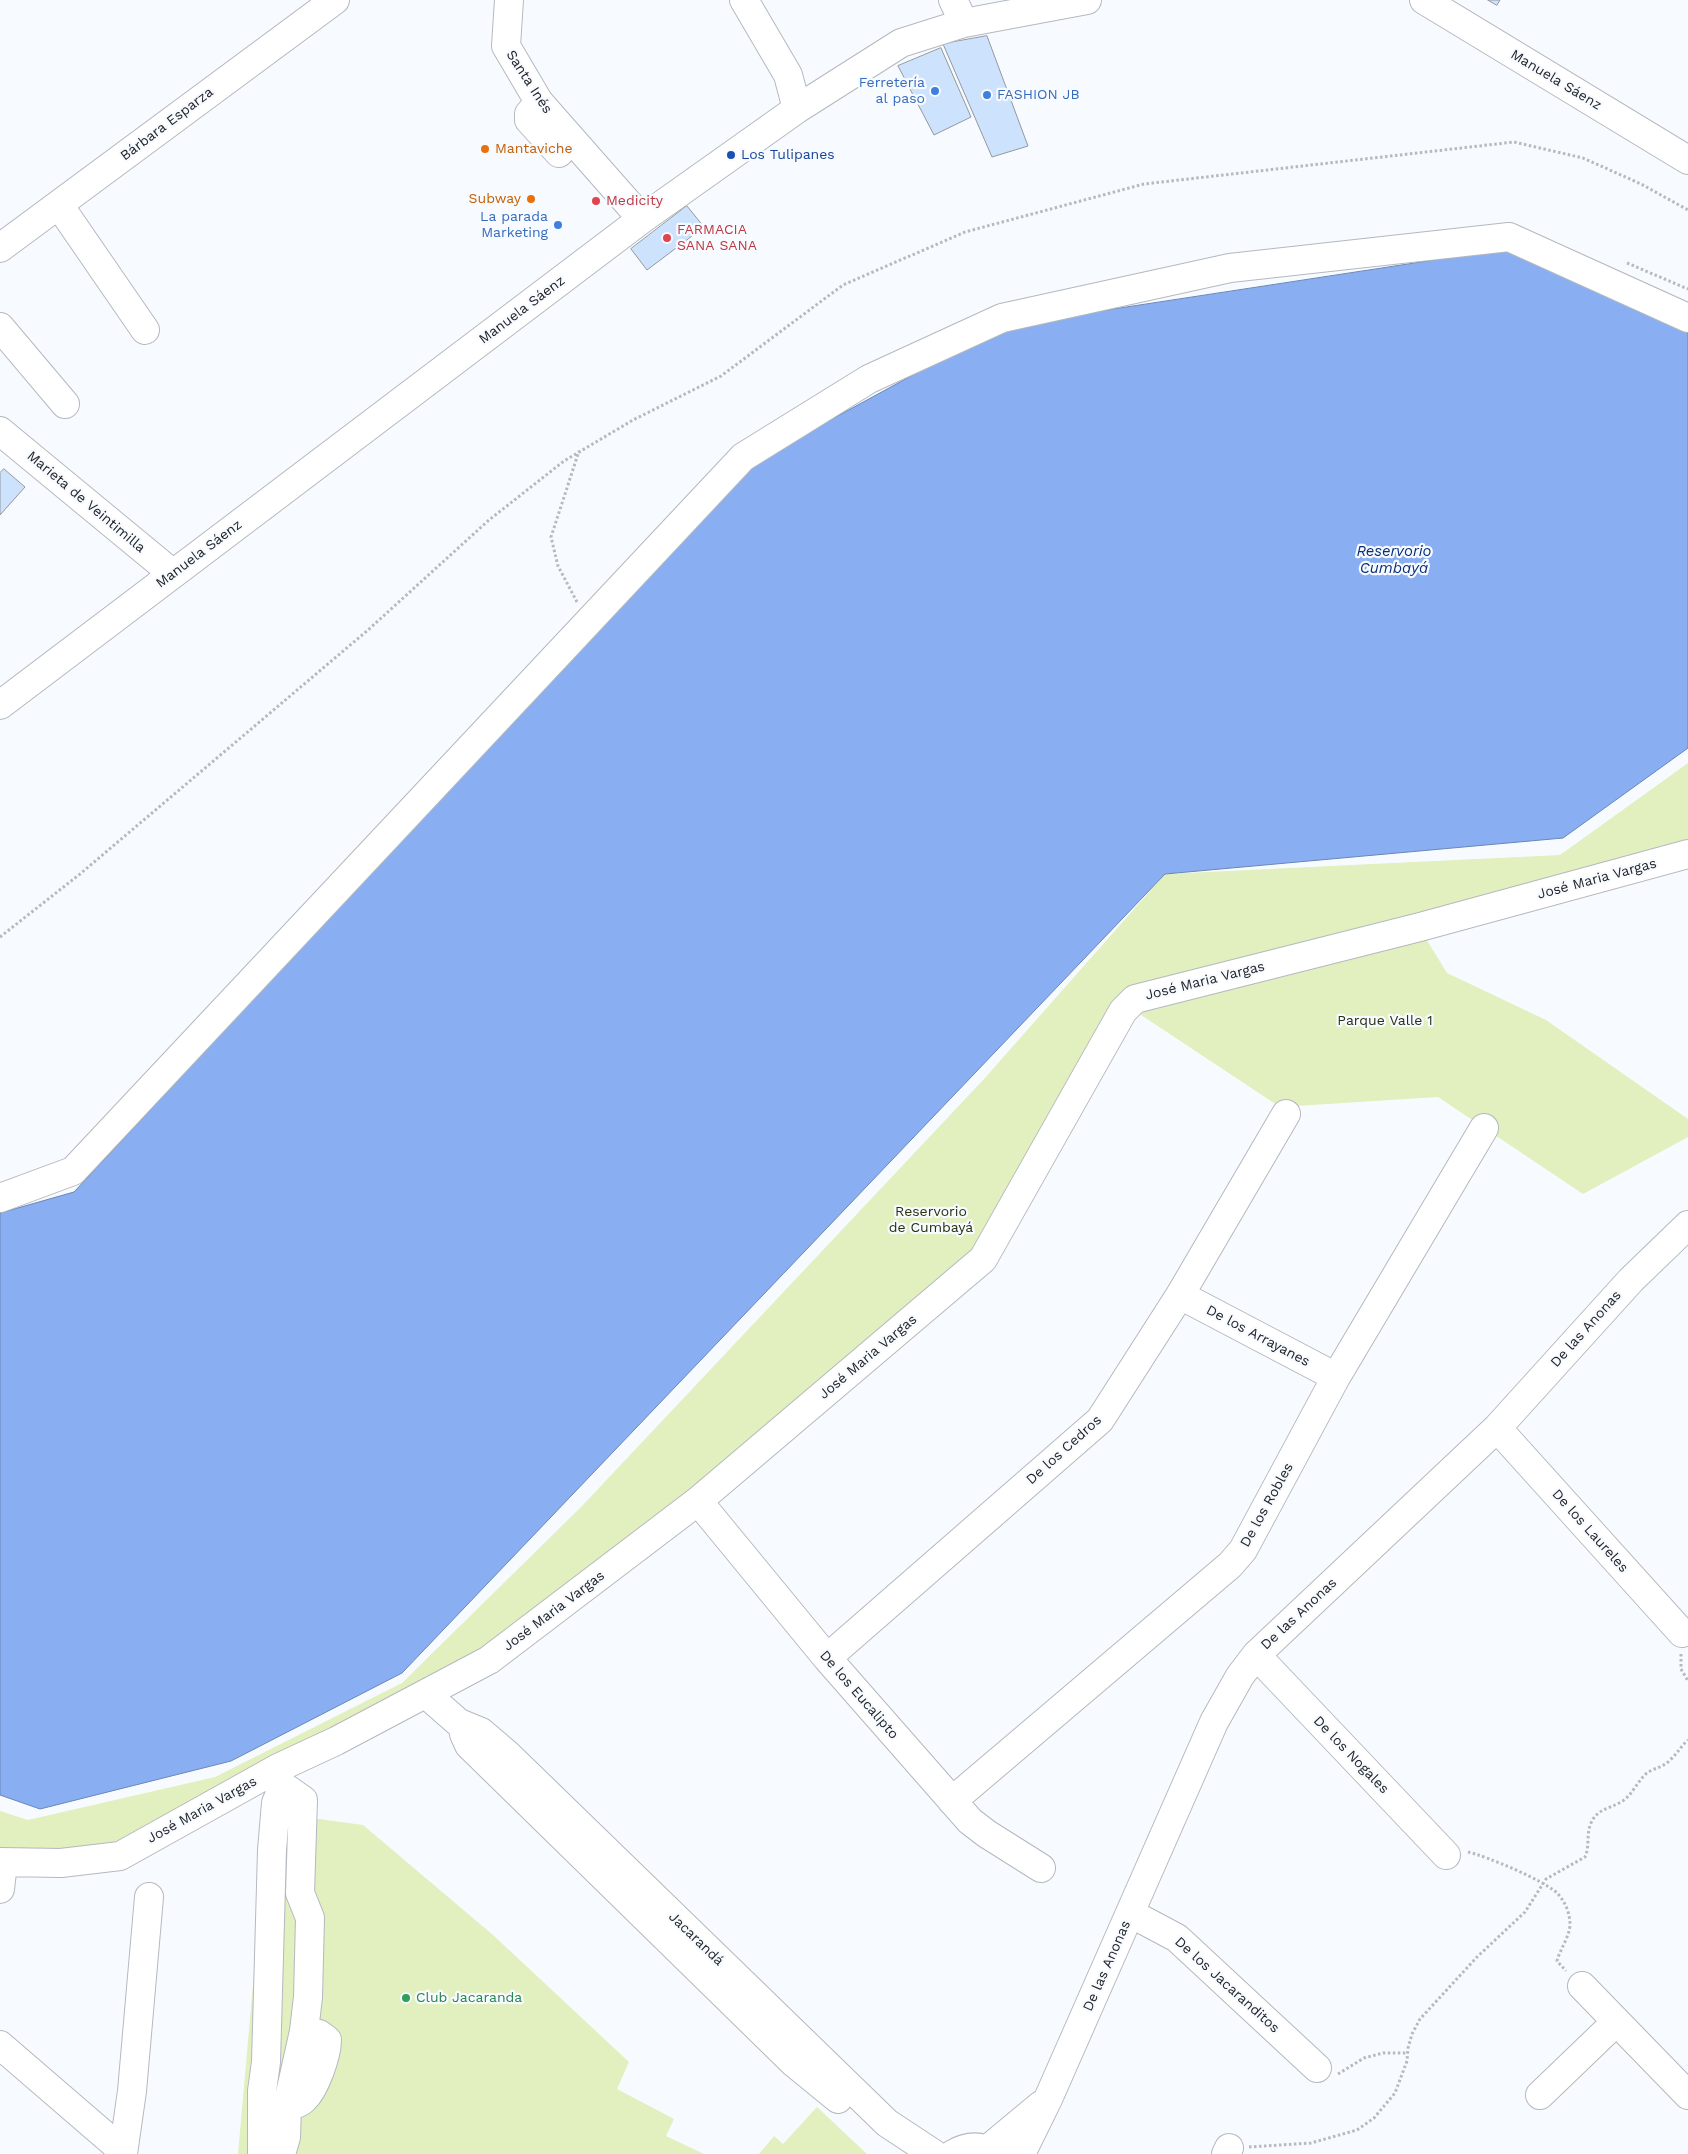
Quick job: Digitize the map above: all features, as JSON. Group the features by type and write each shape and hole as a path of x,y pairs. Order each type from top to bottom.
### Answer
{"street":[{"name":"Bárbara Esparza","path":"0,248 335,0"},
{"name":"Santa Inés","path":"509,0 506,46 539,102 642,219"},
{"path":"744,0 788,74 797,109"},
{"name":"Manuela Sáenz","path":"0,705 642,219 797,109 901,42 958,12 1086,0"},
{"name":"Manuela Sáenz","path":"1424,0 1688,160"},
{"path":"59,205 145,330"},
{"path":"0,1198 73,1171 743,457 869,379 1002,318 1230,268 1509,237 1688,318"},
{"path":"0,327 65,404"},
{"name":"Marieta de Veintimilla","path":"0,430 172,573"},
{"name":"José Maria Vargas","path":"1,1871 120,1856 280,1777 336,1741 427,1695 490,1660 698,1501 983,1259 1123,1011 1135,999 1420,927 1688,854"},
{"name":"De los Cedros","path":"827,1658 1100,1420 1180,1294 1286,1114"},
{"name":"De los Robles","path":"952,1801 1230,1565 1243,1550 1336,1377 1484,1128"},
{"name":"De las Anonas","path":"1021,2154 1048,2100 1214,1722 1240,1676 1256,1655 1497,1428 1631,1280 1688,1225"},
{"name":"De los Arrayanes","path":"1180,1294 1336,1377"},
{"name":"De los Laureles","path":"1497,1428 1682,1633"},
{"name":"De los Eucalipto","path":"698,1501 827,1658 970,1821 1040,1868"},
{"name":"De los Nogales","path":"1256,1655 1446,1855"},
{"name":"Jacarandá","path":"427,1695 459,1723 469,1745 646,1903 886,2124 934,2154"},
{"path":"274,2106 304,2099 314,2084 327,2052 327,2040 318,2034 304,2031 308,1997 310,1918 300,1893 303,1800 280,1777"},
{"path":"280,1777 272,1850 266,2062 274,2106 286,2137 280,2154"},
{"path":"123,2152 132,2091 150,1897"},
{"name":"Jacarandá","path":"646,1903 794,2063 904,2154"},
{"name":"De los Jacaranditos","path":"1130,1912 1184,1943 1317,2068"},
{"path":"1582,1986 1688,2095"},
{"path":"1540,2094 1616,2022"},
{"path":"0,2045 123,2152"},
{"path":"953,2154 965,2148 976,2147 992,2152 1048,2100"},
{"path":"262,2154 274,2106"}],"path":[{"path":"1618,260 1688,289"},
{"path":"579,452 550,537 558,566 580,609"},
{"path":"1682,1633 1681,1669 1688,1681"},
{"path":"1228,2151 1311,2143 1357,2130 1374,2118 1395,2093 1407,2061 1412,2034 1420,2019 1466,1969 1525,1912 1542,1884 1550,1876 1578,1863 1585,1857 1588,1850 1590,1824 1597,1814 1607,1807 1621,1802 1634,1791 1647,1774 1671,1760 1680,1747 1688,1740"},
{"path":"1446,1855 1463,1851 1480,1854 1557,1892 1567,1909 1570,1927 1557,1961 1582,1986"},
{"path":"1317,2068 1326,2074 1333,2075 1339,2074 1364,2058 1383,2053 1407,2054"}],"green space":[{"name":"Reservorio de Cumbayá","path":"1688,763 1688,842 1125,992 977,1257 575,1612 371,1731 109,1849 0,1858 0,1811 28,1820 215,1777 402,1683 582,1506 984,1079 1165,874 1560,855"},
{"name":"Parque Valle 1","path":"1420,929 1447,973 1546,1020 1688,1119 1688,1137 1583,1194 1438,1097 1280,1107 1132,1009"},
{"name":"Club Jacaranda","path":"289,1815 363,1825 493,1935 629,2062 617,2089 674,2119 666,2136 704,2154 238,2154 267,1827"},
{"path":"817,2107 867,2154 759,2154 774,2136 783,2144"}],"water":[{"name":"Reservorio Cumbayá","path":"1514,248 1688,331 1688,748 1563,838 1165,874 402,1673 231,1761 40,1809 0,1795 0,1213 74,1192 753,462 1003,326"}],"building":[{"path":"1488,0 1500,0 1497,5"},
{"name":"FASHION JB","path":"987,36 1028,146 992,157 943,44"},
{"name":"Ferretería al paso","path":"941,48 971,117 934,135 898,66"},
{"name":"FARMACIA SANA SANA","path":"687,206 704,227 647,270 631,249"},
{"path":"4,469 25,487 0,515 0,473"}],"place":[{"name":"Ferretería al paso","path":"935,91"},
{"name":"FASHION JB","path":"987,95"},
{"name":"Mantaviche","path":"485,149"},
{"name":"Los Tulipanes","path":"731,155"},
{"name":"Subway","path":"531,199"},
{"name":"Medicity","path":"596,201"},
{"name":"La parada Marketing","path":"558,225"},
{"name":"FARMACIA SANA SANA","path":"667,238"},
{"name":"Club Jacaranda","path":"406,1998"}]}
